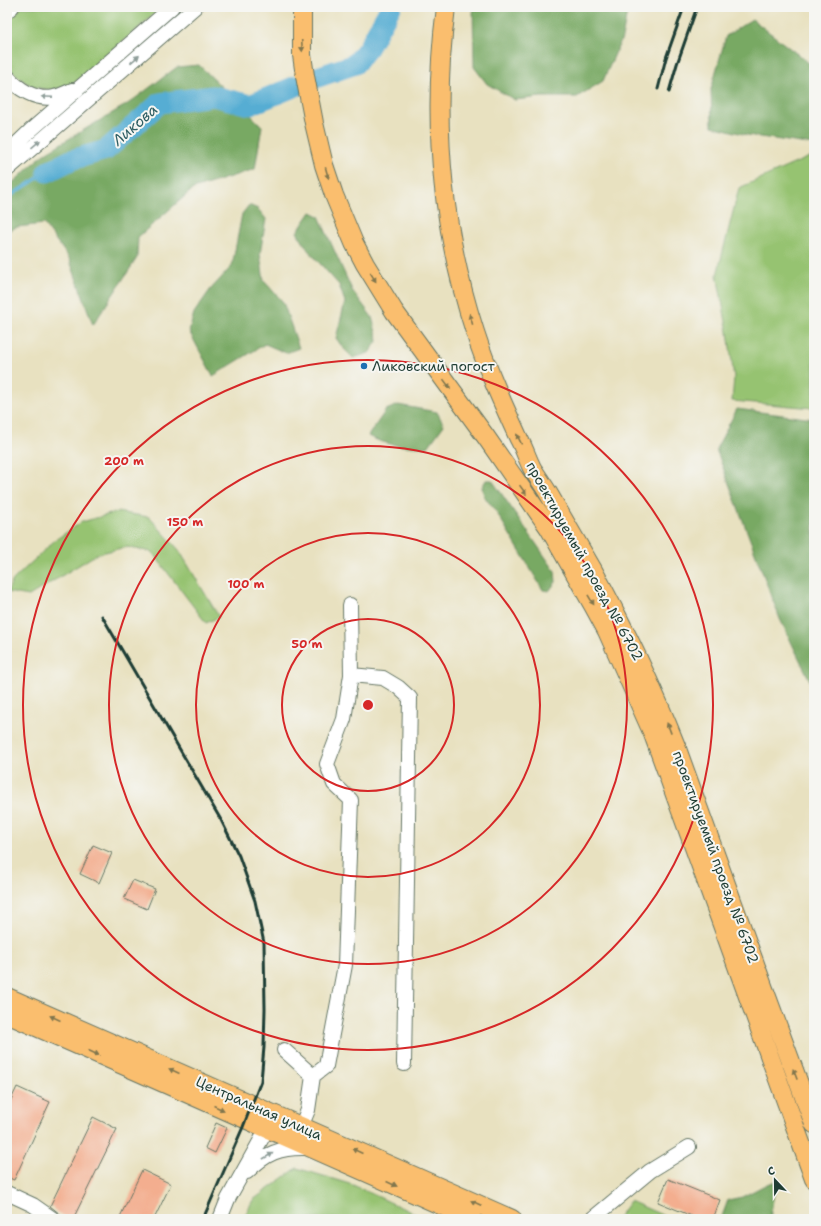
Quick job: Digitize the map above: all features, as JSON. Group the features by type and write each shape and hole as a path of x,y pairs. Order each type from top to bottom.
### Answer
{"main road":[{"name":"проектируемый проезд № 6702","path":"302,7 303,62 314,123 324,165 334,195 354,243 394,311 486,437 549,528 607,631 654,734 814,1179"},
{"name":"проектируемый проезд № 6702","path":"446,7 440,81 440,128 445,197 457,269 477,338 499,396 532,468 581,550 616,613 663,712 814,1124"},
{"name":"Центральная улица","path":"7,997 512,1219"},
{"name":"Центральная улица","path":"7,1014 465,1217"}],"street":[{"path":"7,11 12,7"},
{"path":"7,154 26,134 172,7"},
{"path":"7,170 196,7"},
{"path":"7,76 18,87 30,94 40,97 53,97 72,90 115,57"},
{"path":"301,1127 308,1110 313,1076 326,1066 345,965 351,800 334,784 327,764 344,719 351,675 350,605"},
{"path":"351,675 383,678 398,687 410,698 404,1064"},
{"path":"284,1050 313,1076"},
{"path":"220,1219 238,1181 267,1129 273,1121 282,1118"},
{"path":"592,1219 650,1172 689,1147"},
{"path":"238,1181 254,1165 274,1152 286,1148 311,1148"},
{"path":"7,1193 33,1205 46,1217"}],"green space":[{"path":"22,7 162,7 87,74 71,85 53,90 34,87 26,83 13,72 7,64 7,21"},
{"path":"473,7 628,7 622,38 603,81 577,97 541,97 515,100 487,84 474,67"},
{"path":"752,19 814,67 814,145 747,135 712,126 711,89 726,36"},
{"path":"199,65 262,126 255,169 193,189 138,237 137,258 93,325 69,258 44,224 17,227 7,231 7,188 45,153 129,103 177,67"},
{"path":"814,155 814,408 732,401 734,378 728,332 717,275 739,188"},
{"path":"249,205 258,209 266,219 260,254 264,281 283,302 299,348 286,353 265,344 213,376 189,331 194,313 210,290 232,266 242,214"},
{"path":"311,212 319,216 352,290 372,317 378,340 369,353 353,358 336,338 345,302 339,285 308,250 297,232"},
{"path":"398,405 437,412 444,425 428,447 397,445 382,442 368,436 386,410"},
{"path":"737,409 814,419 814,689 780,619 716,449"},
{"path":"486,480 492,480 555,571 556,582 549,591 543,590 497,513 484,496 482,487"},
{"path":"117,512 149,517 179,550 219,617 206,623 152,552 126,547 97,554 29,596 7,592 13,580 55,540 82,522"},
{"path":"297,1168 353,1185 426,1219 243,1219 253,1200"},
{"path":"776,1181 770,1219 721,1219 728,1200 742,1197"},
{"path":"630,1201 671,1219 617,1219"}],"building":[{"path":"93,845 112,853 99,883 80,874"},
{"path":"133,880 155,889 147,909 124,899"},
{"path":"17,1087 50,1102 14,1180 7,1177 7,1108"},
{"path":"93,1117 117,1129 73,1219 70,1219 60,1214 50,1206"},
{"path":"216,1123 227,1128 215,1153 205,1148"},
{"path":"142,1170 171,1184 154,1219 119,1219"},
{"path":"668,1179 720,1200 713,1219 699,1219 658,1202"}],"waterway":[{"name":"Ликова","path":"315,78 355,64 368,48 391,7"},
{"name":"Ликова","path":"47,172 71,160 106,150 160,103 213,96 250,105 296,86"},
{"path":"7,198 47,172"}],"railway":[{"path":"658,89 666,58 684,7"},
{"path":"669,92 697,7"},
{"path":"102,616 221,820 239,856 255,901 264,943 265,1009 261,1081 243,1127 203,1219"}],"place":[{"name":"Ликовский погост","path":"364,366"}]}
